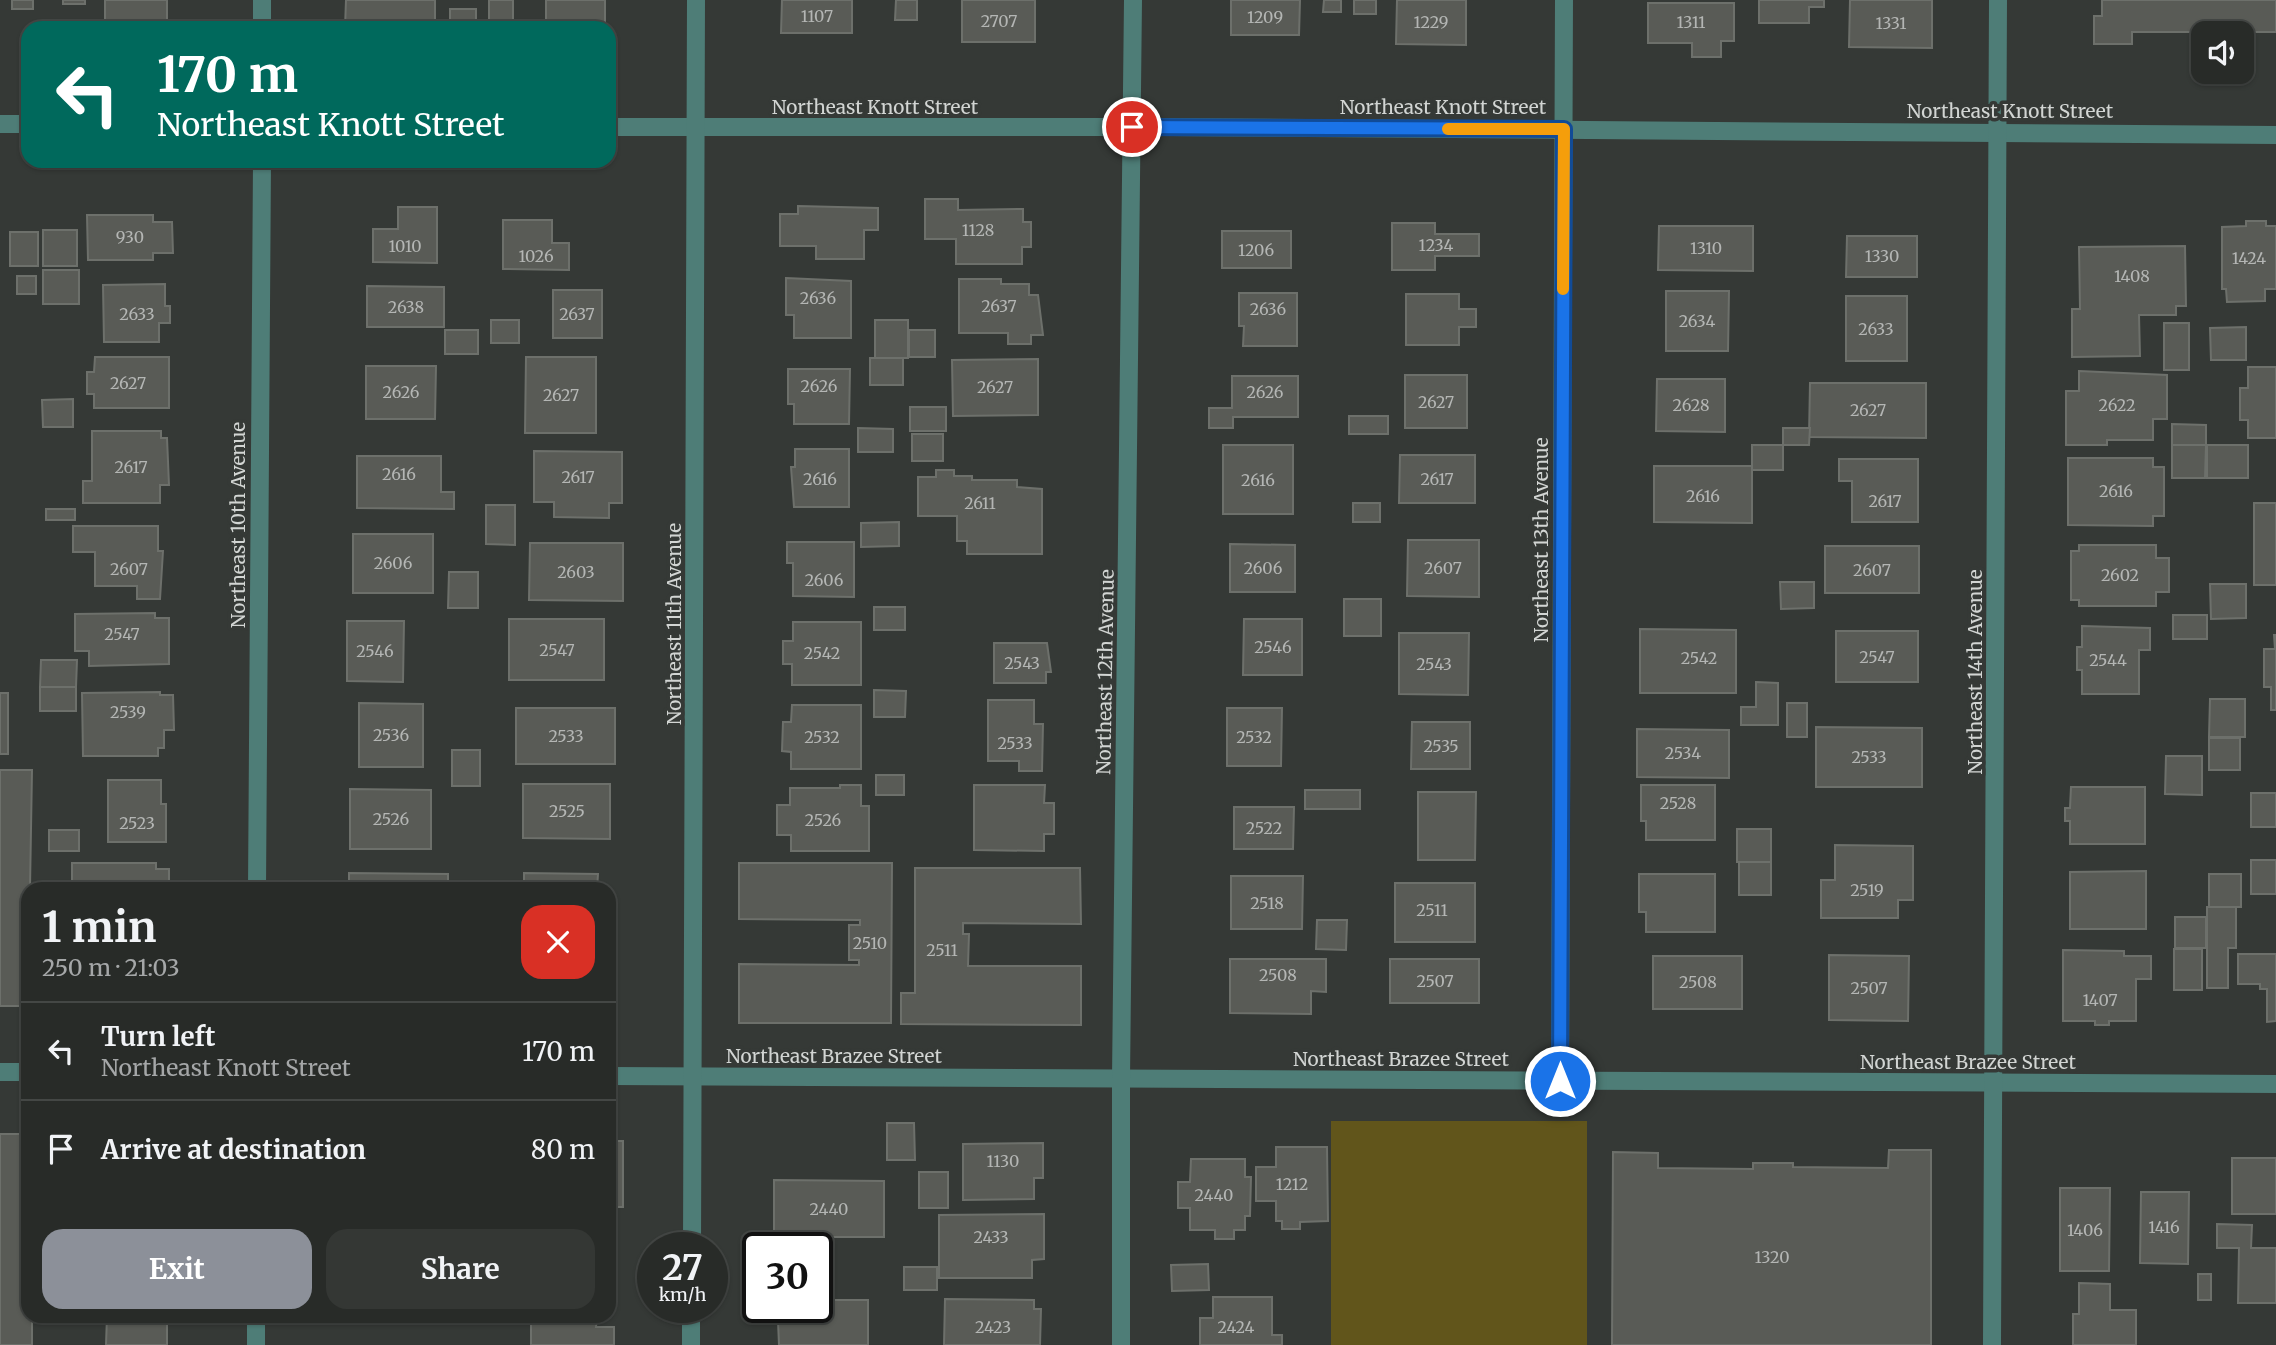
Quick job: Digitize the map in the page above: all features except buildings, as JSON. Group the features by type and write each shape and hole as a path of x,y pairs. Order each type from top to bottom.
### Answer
{"street":[{"path":"262,0 262,21"},
{"name":"Northeast 11th Avenue","path":"692,1232 695,1077 696,0"},
{"name":"Northeast 12th Avenue","path":"1121,1345 1121,1078 1133,0"},
{"name":"Northeast 13th Avenue","path":"1560,1081 1564,0"},
{"name":"Northeast 14th Avenue","path":"1992,1345 1998,0"},
{"path":"0,124 21,124"},
{"name":"Northeast Knott Street","path":"616,127 1564,129 2276,135"},
{"name":"Northeast 10th Avenue","path":"257,882 261,168"},
{"path":"0,1072 21,1072"},
{"name":"Northeast Brazee Street","path":"616,1076 2276,1084"},
{"path":"256,1323 256,1345"},
{"path":"691,1323 691,1345"}],"shaded area":[{"path":"1331,1121 1587,1121 1587,1345 1331,1345"}],"slow traffic":[{"path":"1448,129 1564,129 1563,289"}],"route":[{"path":"1132,127 1564,129 1560,1081"}]}
